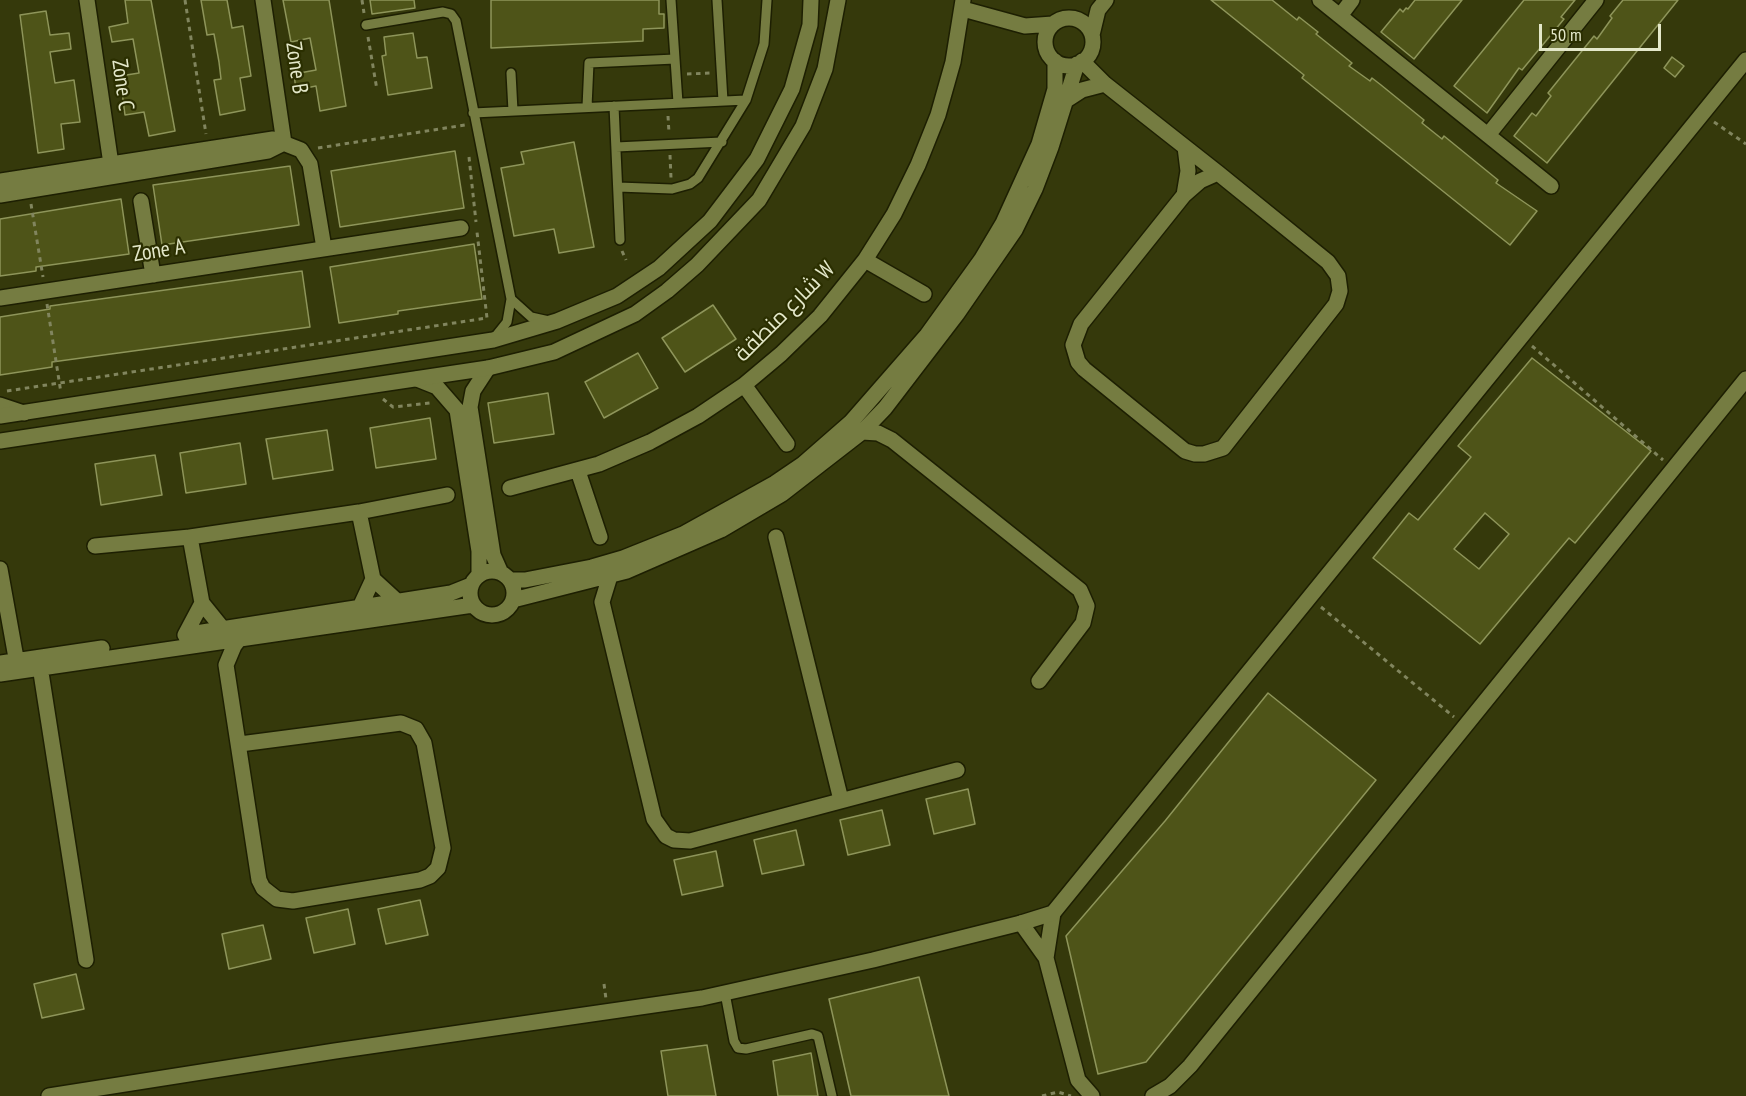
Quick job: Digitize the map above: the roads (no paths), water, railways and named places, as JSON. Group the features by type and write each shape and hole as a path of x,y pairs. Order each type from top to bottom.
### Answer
{"street":[{"name":"Zone C","path":"87,0 112,169"},
{"name":"Zone B","path":"263,0 284,143"},
{"path":"0,416 493,340 557,321 598,305 638,283 681,248 735,191 777,124 792,89 810,25 811,0"},
{"path":"0,441 488,368 554,352 635,314 667,291 739,224 759,200 803,126 825,69 838,0"},
{"path":"1320,0 1551,186"},
{"path":"1340,16 1352,0"},
{"path":"1488,135 1596,0"},
{"path":"963,4 1025,26 1045,42 1050,56 1055,61 1069,65 1080,63"},
{"name":"شارع منطقة W","path":"510,488 578,471 650,442 698,416 744,385 782,354 820,316 865,260 894,214 918,165 934,125 953,62 963,4"},
{"path":"417,379 438,387 457,410 478,551 475,580 469,592 473,605 486,615 494,615 506,610 513,600 610,576 658,559 752,513 812,474 862,432 885,408 964,305 1015,230 1039,179 1062,103 1080,63 1091,50 1092,35 1102,5"},
{"path":"1025,26 1053,24 1062,19 1076,19 1102,5"},
{"path":"1076,19 1086,25 1092,35"},
{"path":"1045,42 1053,24"},
{"path":"1092,1096 1078,1080 1047,958 1053,913 1746,60"},
{"path":"39,663 185,635 451,593 494,571 506,577 525,580 592,567 623,558 683,534 775,483 803,464 851,422 927,335 981,260 1004,223 1039,144 1055,89 1055,61"},
{"path":"1080,63 1105,84 1218,173 1328,262 1338,276 1340,291 1336,304 1222,448 1204,454 1185,451 1084,369 1078,362 1073,345 1081,324 1184,195 1200,181 1218,173"},
{"path":"1062,103 1082,90 1105,84"},
{"path":"0,195 208,147 267,138 301,150 313,172 324,248"},
{"path":"0,181 268,151 284,143"},
{"path":"1184,195 1188,171 1185,147"},
{"path":"141,201 153,275"},
{"name":"Zone A","path":"0,298 461,228"},
{"path":"865,260 924,294"},
{"path":"488,368 473,391 470,407 492,549 506,577 513,600"},
{"path":"1153,1096 1170,1086 1190,1066 1746,380"},
{"path":"210,383 214,408"},
{"path":"744,385 787,444"},
{"path":"0,405 24,413"},
{"path":"885,408 886,425 892,440"},
{"path":"862,432 878,433 892,440 1083,595 1087,612 1083,623 1039,681"},
{"path":"578,471 600,537"},
{"path":"95,546 190,537 359,512 447,495"},
{"path":"359,512 373,579 397,601"},
{"path":"190,537 202,603 223,629"},
{"path":"776,537 841,800"},
{"path":"0,569 18,666"},
{"path":"610,576 602,602 654,819 666,836 690,841 957,770"},
{"path":"360,607 373,579"},
{"path":"583,583 602,602"},
{"path":"185,635 202,603"},
{"path":"0,674 18,666 241,638 473,605"},
{"path":"240,744 401,723 416,729 424,743 443,848 438,868 430,876 420,880 305,899 285,901 270,895 259,880 240,744 226,665 229,655 241,638"},
{"path":"202,643 226,665"},
{"path":"0,663 18,666"},
{"path":"39,663 86,960"},
{"path":"50,1096 725,993 1021,923 1053,913"},
{"path":"1021,923 1047,958"},
{"path":"1072,1096 1078,1080"}],"lane":[{"path":"671,0 678,103"},
{"path":"717,0 723,101"},
{"path":"618,187 672,189 690,184 698,178 746,100 765,44 767,0"},
{"path":"366,25 443,12 451,14 456,21 511,299 507,322 493,340"},
{"path":"587,107 589,63 675,59"},
{"path":"511,74 513,111"},
{"path":"473,113 746,100"},
{"path":"614,106 620,240"},
{"path":"616,147 722,142"},
{"path":"511,299 531,317 557,321"},
{"path":"725,993 734,1041 738,1048 746,1049 812,1034 818,1036 832,1096"}]}
